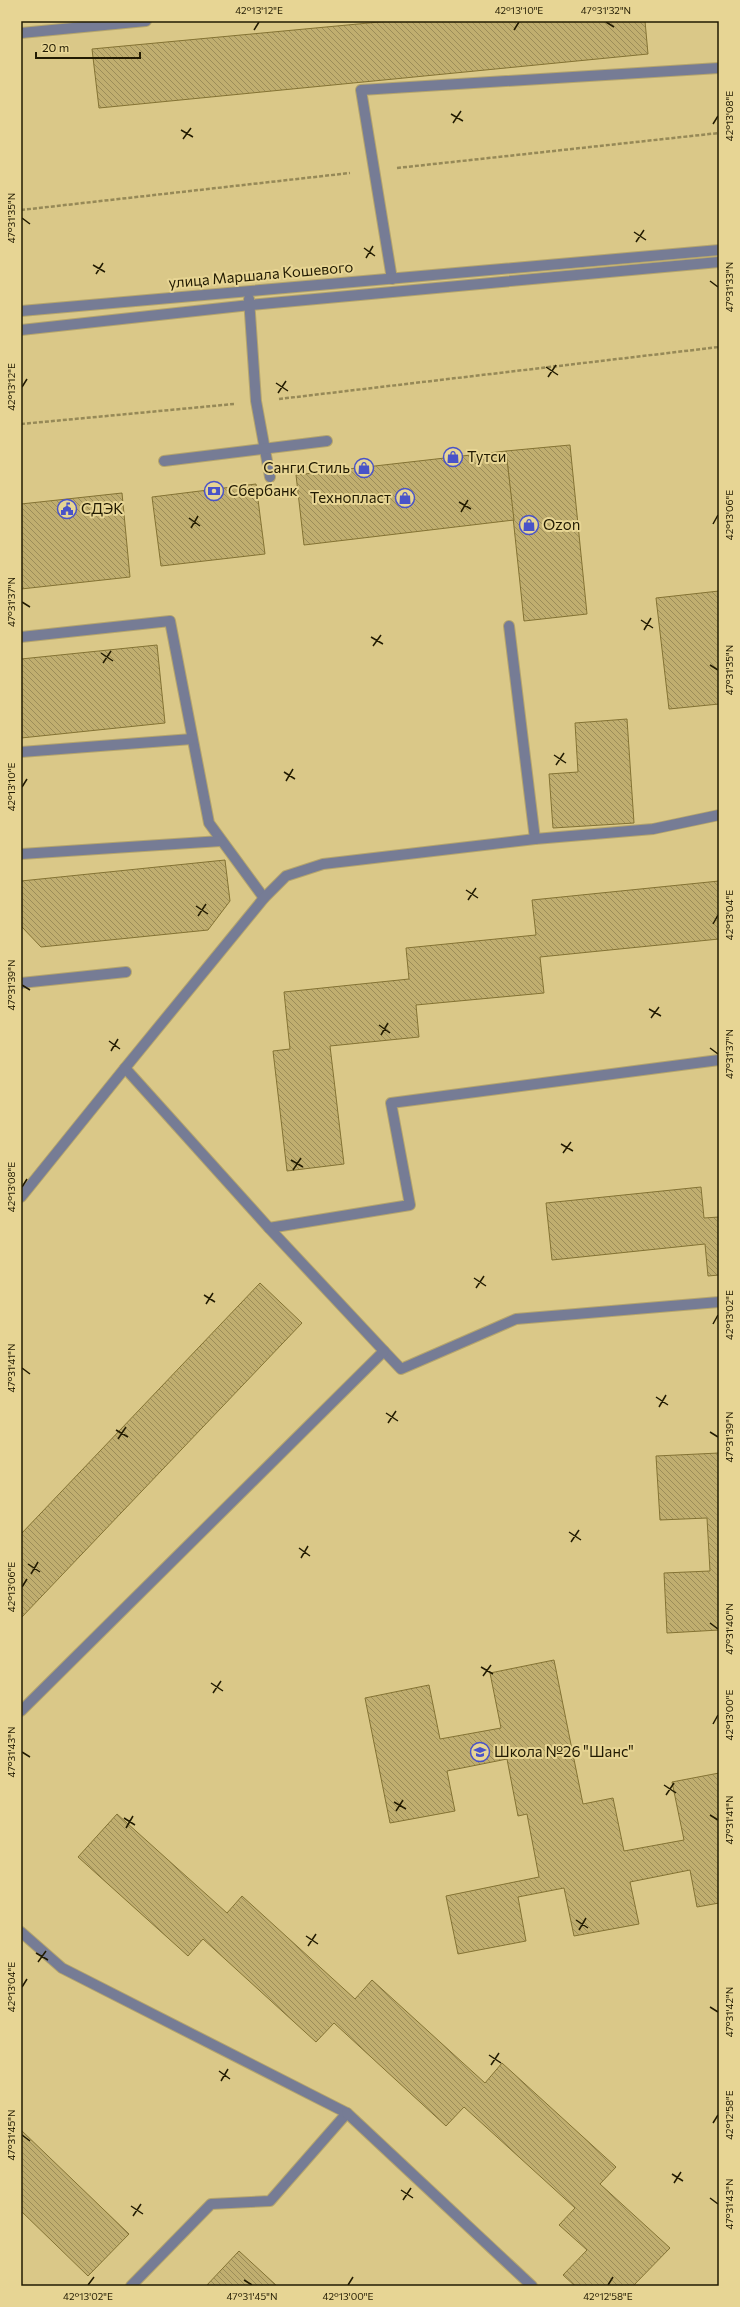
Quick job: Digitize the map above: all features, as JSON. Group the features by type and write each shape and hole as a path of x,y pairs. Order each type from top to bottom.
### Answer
{"street":[{"path":"21,33 146,21"},
{"path":"392,279 361,90 719,68"},
{"name":"улица Маршала Кошевого","path":"21,312 719,250"},
{"path":"21,330 250,305 719,262"},
{"path":"248,291 256,401 270,477"},
{"path":"164,461 327,441"},
{"path":"21,637 170,621 209,823 264,898"},
{"path":"509,626 535,839"},
{"path":"21,752 192,739"},
{"path":"21,1197 264,898 286,876 323,864 535,839 653,829 719,815"},
{"path":"21,854 221,840"},
{"path":"21,983 126,972"},
{"path":"269,1228 410,1205 391,1104 719,1060"},
{"path":"125,1068 269,1228 401,1369 516,1319 719,1302"},
{"path":"21,1711 384,1351"},
{"path":"21,1932 62,1968 347,2113 532,2286"},
{"path":"131,2286 211,2204 270,2201 347,2113"}],"path":[{"path":"21,424 256,401 719,347"}],"building":[{"path":"390,21 645,21 648,54 99,108 92,49"},
{"path":"570,445 587,614 524,621 506,451"},
{"name":"Технопласт","path":"506,451 514,520 304,545 296,475"},
{"path":"256,484 265,554 161,566 152,497"},
{"path":"122,493 130,577 21,589 21,504"},
{"path":"719,591 719,704 669,709 656,598"},
{"path":"157,645 165,723 21,738 21,659"},
{"path":"627,719 634,823 553,828 549,774 578,772 575,723"},
{"path":"225,860 230,901 208,930 41,947 21,926 21,881"},
{"path":"719,881 719,939 540,957 544,993 416,1005 419,1037 330,1046 344,1164 287,1171 273,1051 290,1049 284,992 409,979 406,948 536,935 532,900"},
{"path":"701,1187 704,1218 719,1217 719,1275 708,1276 705,1244 552,1260 546,1203"},
{"path":"260,1283 302,1323 21,1618 21,1534"},
{"path":"719,1453 719,1630 667,1633 664,1573 710,1571 707,1518 660,1520 656,1456"},
{"path":"554,1660 583,1804 613,1798 624,1851 684,1840 672,1782 719,1773 719,1903 697,1907 690,1870 630,1882 639,1924 574,1936 564,1888 518,1897 526,1941 458,1954 446,1896 539,1877 527,1814 518,1816 507,1759 447,1771 455,1811 390,1823 365,1698 429,1685 440,1739 501,1728 490,1673"},
{"path":"117,1814 227,1913 242,1896 355,1999 372,1980 485,2083 502,2063 616,2167 600,2184 670,2248 633,2286 575,2286 563,2275 587,2250 559,2225 575,2208 464,2107 446,2126 334,2023 316,2042 203,1939 188,1956 78,1857"},
{"path":"21,2130 129,2234 88,2276 21,2211"},
{"path":"239,2251 277,2286 206,2286"}],"place":[{"name":"Тутси","path":"453,457"},
{"name":"Санги Стиль","path":"364,468"},
{"name":"Сбербанк","path":"214,491"},
{"name":"Технопласт","path":"405,498"},
{"name":"СДЭК","path":"67,509"},
{"name":"Ozon","path":"529,525"},
{"name":"Школа №26 \"Шанс\"","path":"480,1752"}]}
